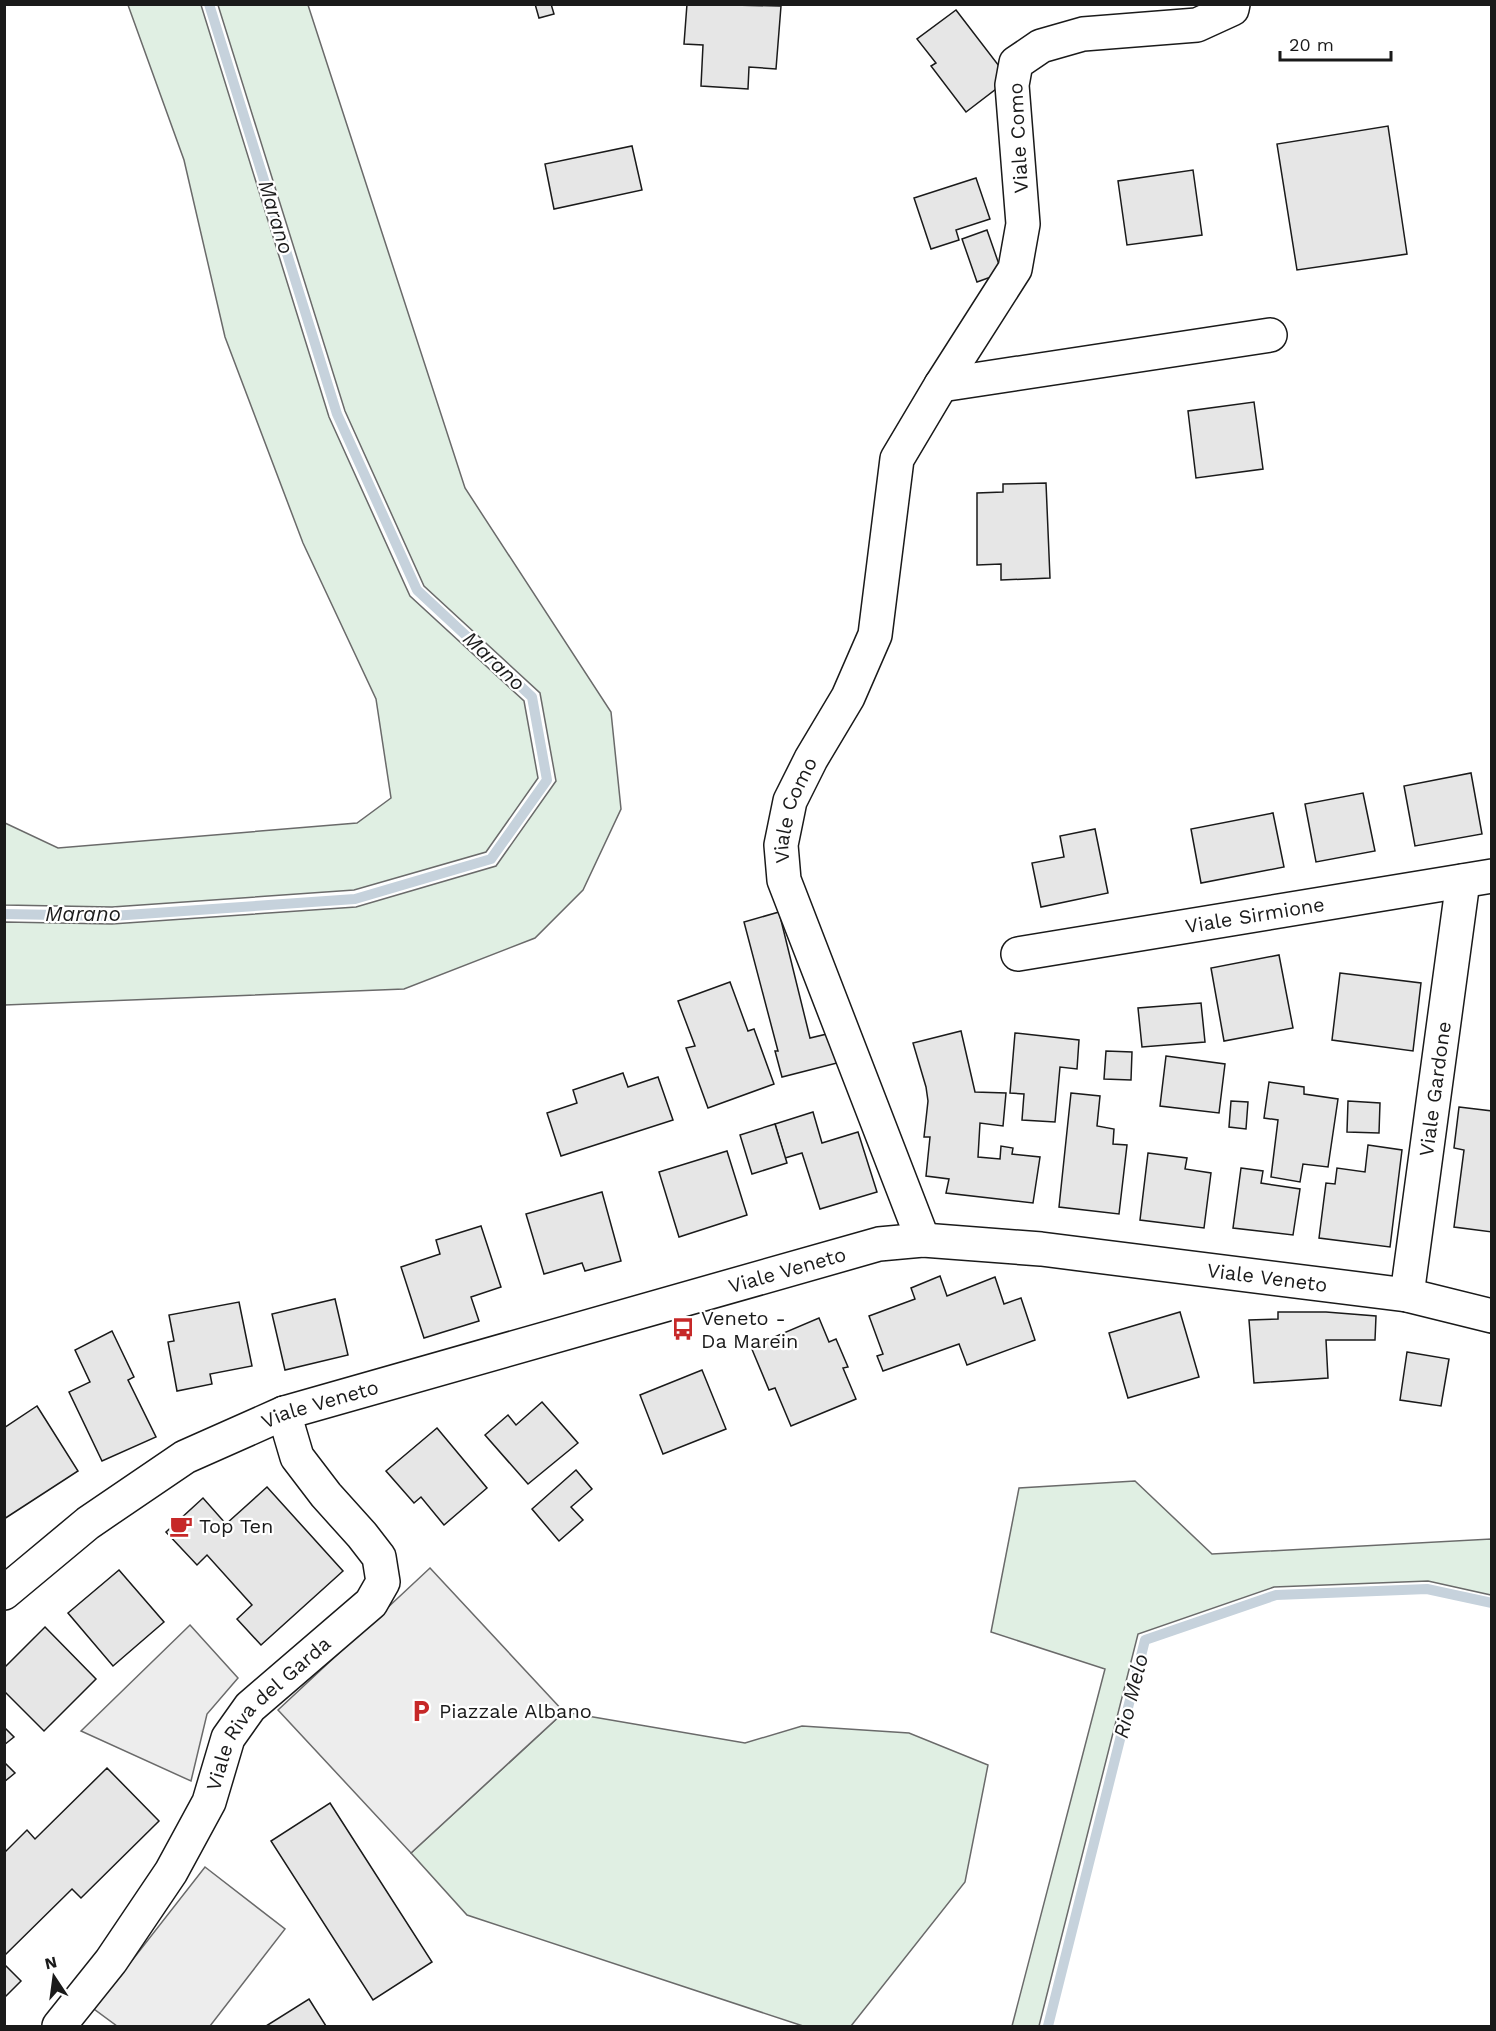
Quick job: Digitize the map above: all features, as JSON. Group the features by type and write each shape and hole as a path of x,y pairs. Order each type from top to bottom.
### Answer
{"street":[{"name":"Viale Como","path":"923,1240 784,880 781,845 790,801 811,759 848,697 875,635 897,459 1015,269 1023,224 1012,85 1016,63 1041,46 1083,34 1197,25 1232,9 1233,4"},
{"path":"941,385 1270,335"},
{"name":"Viale Sirmione","path":"1018,954 1477,879"},
{"name":"Viale Gardone","path":"1407,1295 1477,879"},
{"name":"Viale Veneto","path":"4,1593 88,1523 185,1457 284,1413 879,1244 923,1240 1041,1249 1407,1295 1491,1316"},
{"name":"Viale Riva del Garda","path":"59,2026 111,1961 171,1872 209,1802 228,1738 250,1707 371,1603 383,1582 379,1557 326,1495 297,1456 284,1413"}],"green space":[{"path":"128,5 201,5 329,417 410,596 524,701 538,778 486,852 354,890 112,907 5,905 5,823 58,848 357,823 391,798 376,699 303,543 225,337 184,160"},
{"path":"218,5 308,5 465,488 611,712 621,809 583,890 535,938 404,989 5,1005 5,922 112,924 356,907 496,866 556,781 540,693 424,586 345,411"},
{"path":"1135,1481 1212,1554 1491,1539 1491,1595 1428,1581 1274,1587 1138,1634 1039,2026 1012,2026 1105,1669 991,1632 1019,1488"},
{"path":"564,1712 745,1743 802,1726 909,1733 988,1765 965,1882 851,2026 803,2026 467,1915 411,1853"}],"shaded area":[{"name":"Piazzale Albano","path":"430,1568 564,1712 411,1853 278,1710"},
{"path":"190,1625 238,1678 207,1714 191,1781 81,1731"},
{"path":"205,1867 285,1929 210,2026 117,2026 94,2009"}],"building":[{"path":"535,4 551,4 554,14 539,18"},
{"path":"687,4 781,6 776,69 749,67 748,89 701,86 703,45 684,44"},
{"path":"956,10 1009,79 966,112 931,66 936,63 917,39"},
{"path":"1388,126 1407,254 1297,270 1277,144"},
{"path":"632,146 642,190 554,209 545,164"},
{"path":"1193,170 1202,235 1127,245 1118,181"},
{"path":"976,178 990,219 956,230 959,240 931,249 914,198"},
{"path":"987,230 1002,273 977,282 962,239"},
{"path":"1254,402 1263,469 1196,478 1188,411"},
{"path":"1046,483 1050,578 1001,580 1001,564 977,565 977,493 1003,492 1003,484"},
{"path":"1471,773 1482,834 1415,846 1404,786"},
{"path":"1363,793 1375,851 1316,862 1305,804"},
{"path":"1273,813 1284,867 1201,883 1191,829"},
{"path":"1095,829 1108,893 1041,907 1032,863 1064,857 1060,836"},
{"path":"779,912 810,1038 827,1034 837,1063 782,1077 775,1051 778,1051 744,922"},
{"path":"1279,955 1293,1028 1224,1041 1211,968"},
{"path":"1340,973 1421,983 1413,1051 1332,1040"},
{"path":"730,982 748,1031 754,1029 774,1084 708,1108 686,1048 695,1046 678,1001"},
{"path":"1201,1003 1205,1042 1142,1047 1138,1008"},
{"path":"961,1031 975,1092 1006,1093 1003,1126 980,1123 978,1157 1000,1159 1001,1146 1013,1148 1012,1154 1040,1157 1033,1203 946,1193 949,1179 926,1176 930,1137 924,1137 928,1101 913,1043"},
{"path":"1015,1033 1079,1040 1077,1069 1060,1067 1055,1122 1022,1120 1024,1094 1010,1093"},
{"path":"1106,1051 1132,1052 1131,1080 1104,1079"},
{"path":"1166,1056 1225,1064 1219,1113 1160,1106"},
{"path":"623,1073 628,1087 658,1077 673,1120 561,1156 547,1113 577,1103 573,1090"},
{"path":"1269,1082 1304,1087 1304,1094 1338,1099 1328,1167 1303,1164 1300,1182 1271,1177 1278,1120 1264,1118"},
{"path":"1071,1093 1100,1096 1097,1126 1114,1129 1113,1144 1127,1145 1119,1214 1059,1207"},
{"path":"1231,1101 1248,1102 1246,1129 1229,1127"},
{"path":"1348,1101 1380,1103 1379,1133 1347,1132"},
{"path":"1459,1107 1492,1111 1492,1232 1454,1227 1464,1150 1454,1148"},
{"path":"813,1112 822,1143 858,1132 877,1192 820,1209 802,1153 785,1158 775,1124"},
{"path":"775,1124 787,1163 752,1174 740,1135"},
{"path":"1368,1145 1402,1150 1390,1247 1319,1238 1326,1183 1335,1184 1337,1168 1365,1172"},
{"path":"727,1151 747,1215 679,1237 659,1172"},
{"path":"1148,1153 1187,1158 1185,1169 1211,1173 1204,1228 1140,1220"},
{"path":"1241,1168 1263,1171 1261,1183 1300,1189 1293,1235 1233,1228"},
{"path":"602,1192 621,1261 585,1271 582,1263 544,1274 526,1214"},
{"path":"481,1226 501,1287 471,1297 479,1321 424,1338 401,1267 440,1254 436,1240"},
{"path":"940,1276 947,1296 995,1277 1004,1304 1021,1298 1035,1340 967,1365 959,1344 883,1371 877,1356 883,1354 869,1316 915,1299 911,1288"},
{"path":"335,1299 348,1355 285,1370 272,1314"},
{"path":"239,1302 252,1366 210,1374 212,1384 177,1391 168,1342 174,1341 169,1315"},
{"path":"1180,1312 1199,1377 1128,1398 1109,1333"},
{"path":"1278,1312 1326,1312 1376,1316 1375,1340 1326,1340 1328,1378 1254,1383 1249,1320 1278,1319"},
{"path":"819,1318 829,1342 836,1339 848,1367 843,1368 856,1399 791,1426 775,1388 769,1390 751,1347"},
{"path":"112,1331 134,1377 128,1380 156,1437 102,1461 69,1392 90,1382 75,1350"},
{"path":"1407,1352 1449,1359 1441,1406 1400,1400"},
{"path":"702,1370 726,1429 663,1454 640,1395"},
{"path":"542,1402 578,1443 528,1484 485,1435 508,1415 516,1425"},
{"path":"37,1406 78,1471 4,1519 4,1428"},
{"path":"437,1428 487,1488 444,1525 421,1497 414,1503 386,1471"},
{"path":"576,1470 592,1489 571,1507 583,1520 559,1541 532,1509"},
{"path":"267,1487 343,1571 261,1645 237,1619 252,1605 207,1555 197,1565 166,1532 203,1498 226,1524"},
{"path":"119,1570 164,1622 113,1666 68,1613"},
{"path":"45,1627 96,1679 44,1731 4,1691 4,1668"},
{"path":"4,1727 14,1737 4,1745"},
{"path":"4,1762 15,1773 4,1782"},
{"path":"107,1768 159,1821 81,1898 72,1889 4,1956 4,1853 27,1830 35,1839"},
{"path":"330,1803 432,1962 373,2000 271,1841"},
{"path":"4,1964 21,1981 4,1998"},
{"path":"309,1999 326,2026 266,2026"}],"waterway":[{"name":"Marano","path":"4,914 112,916 355,899 491,859 547,780 532,697 417,590 337,414 209,4"},
{"name":"Rio Melo","path":"1048,2026 1145,1640 1276,1595 1427,1589 1492,1603"}],"place":[{"name":"Veneto - Da Marein","path":"683,1329"},
{"name":"Top Ten","path":"181,1526"},
{"name":"Piazzale Albano","path":"421,1711"}]}
